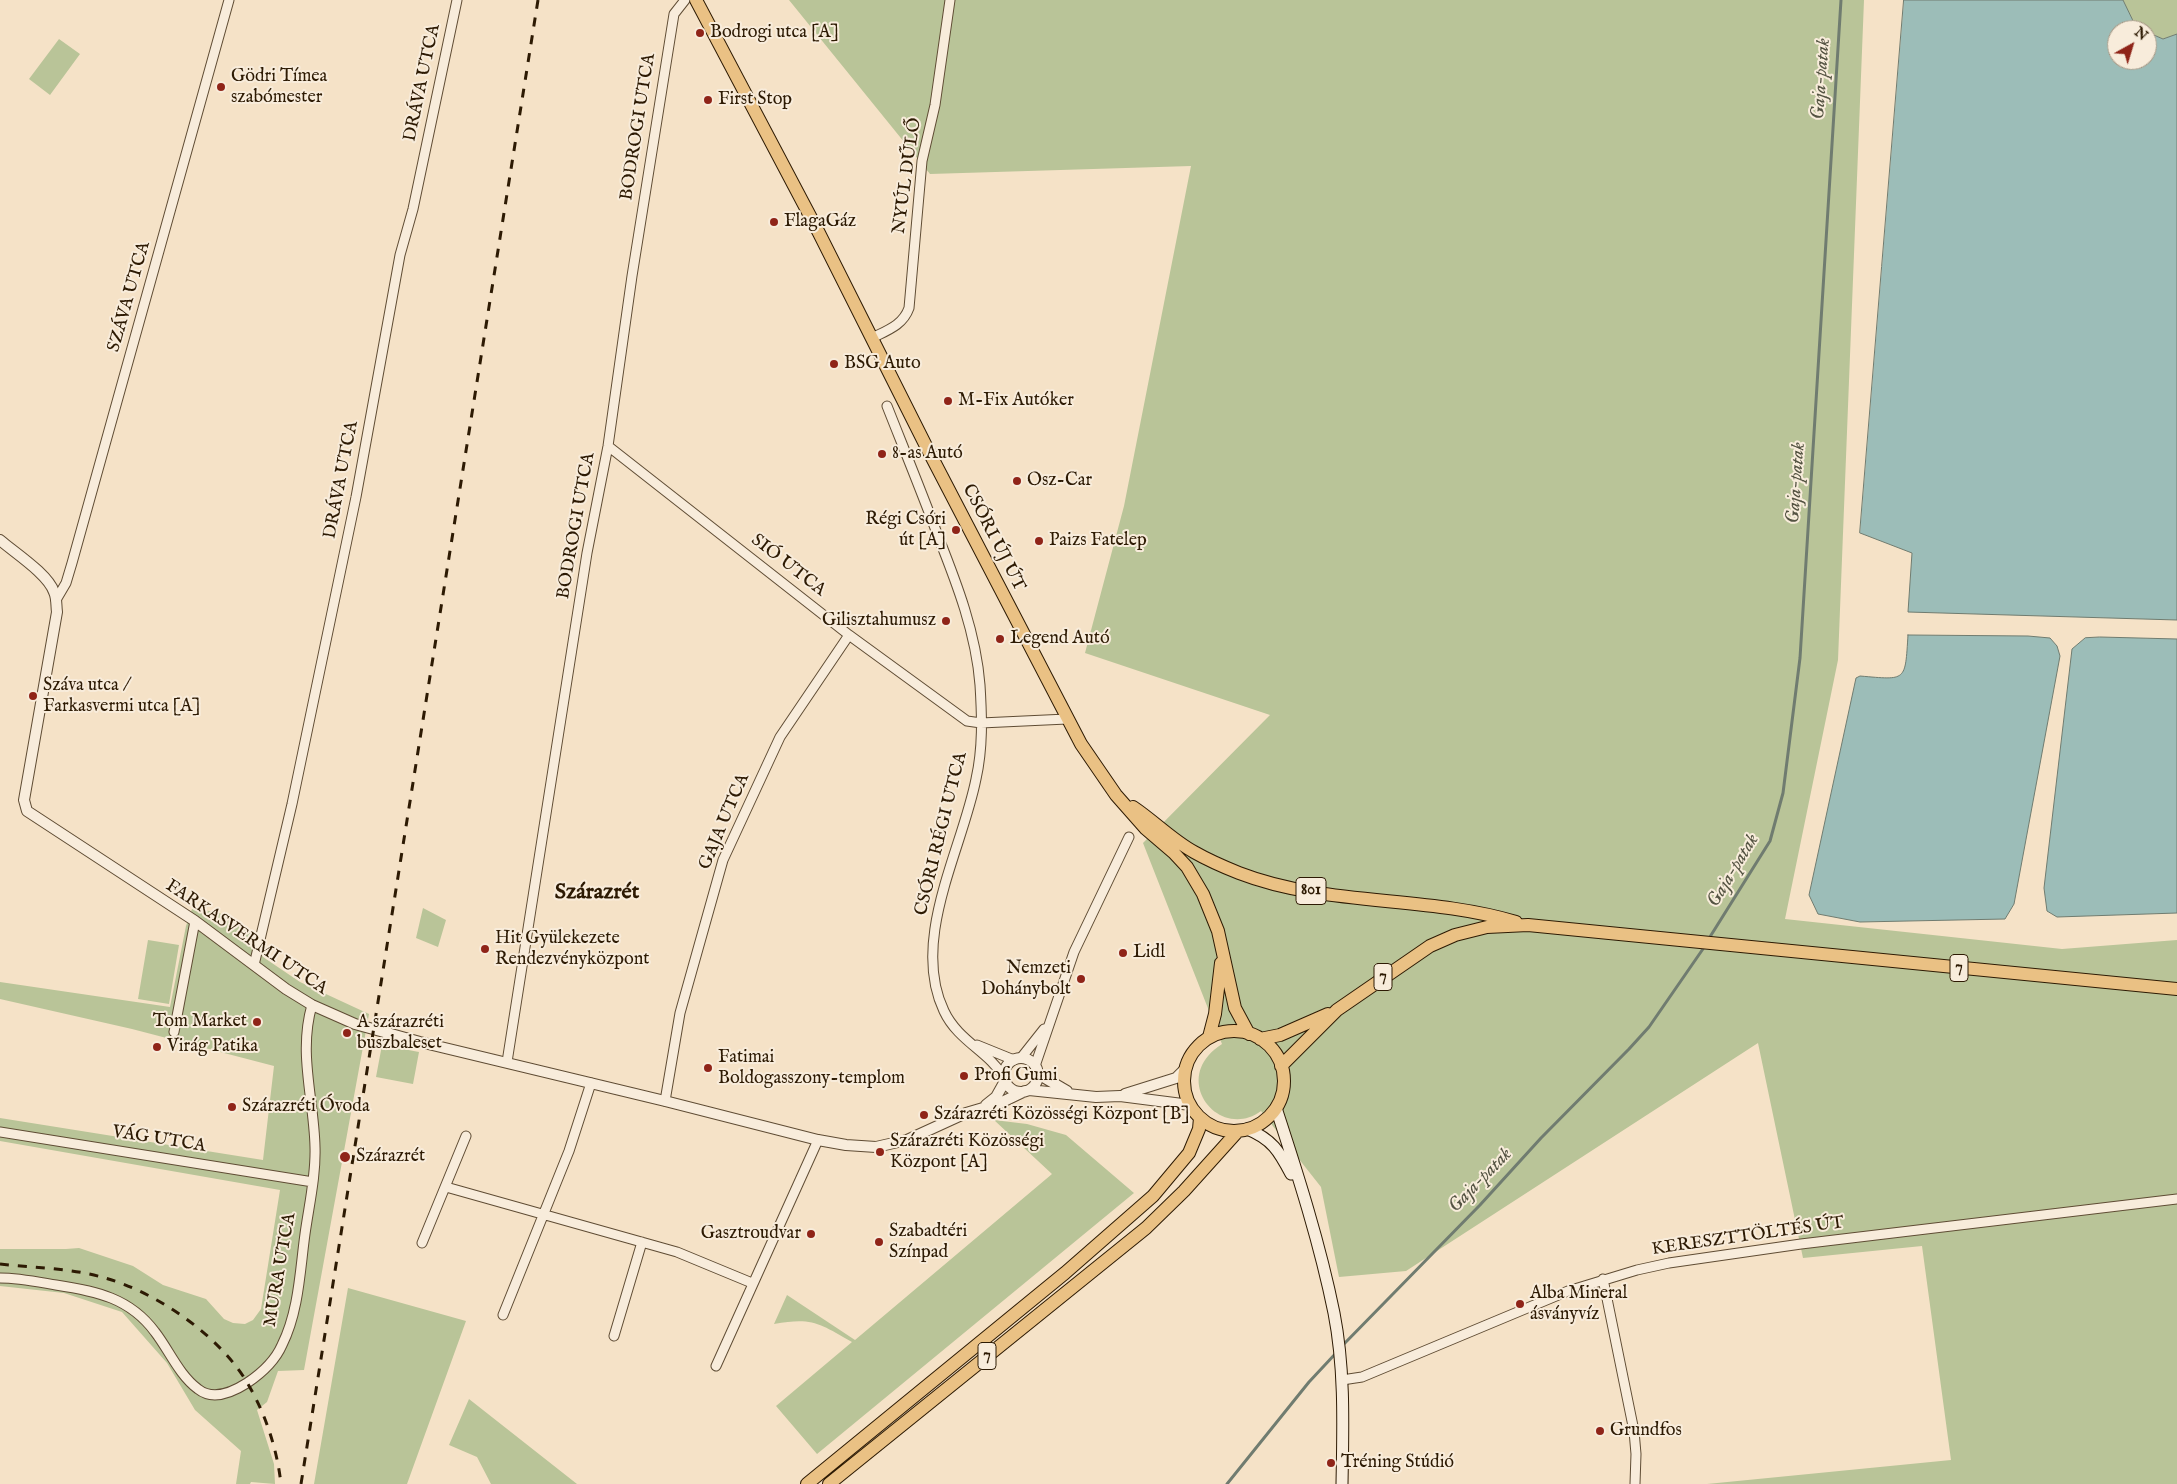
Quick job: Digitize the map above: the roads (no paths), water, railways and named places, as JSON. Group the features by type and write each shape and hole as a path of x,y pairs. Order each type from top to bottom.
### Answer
{"main road":[{"name":"CSÓRI ÚJ ÚT","path":"696,0 1068,719 1090,760 1116,795"},
{"name":"801","path":"1116,795 1194,852 1233,870 1267,882 1321,892 1465,909 1528,925"},
{"name":"801","path":"1116,795 1142,825 1187,867 1210,908 1218,931 1235,1008 1254,1037"},
{"name":"7","path":"1281,1066 1337,1010 1416,954 1440,941 1487,927 1528,925 2177,989"},
{"name":"801","path":"1209,1037 1215,1014 1222,956"},
{"name":"7","path":"1209,1037 1228,1032 1254,1037 1280,1036 1337,1010"},
{"path":"1209,1037 1192,1054 1185,1069 1184,1089 1190,1105 1200,1118 1215,1128 1242,1130 1263,1136 1281,1154 1306,1202"},
{"path":"1254,1037 1273,1051 1281,1066 1283,1087 1276,1108 1306,1202 1335,1321 1341,1376 1342,1484"},
{"name":"7","path":"829,1484 1164,1212 1242,1130 1263,1122 1276,1108"},
{"name":"7","path":"807,1484 1058,1279 1150,1200 1189,1154 1199,1129 1200,1118"}],"street":[{"name":"SZÁVA UTCA","path":"56,600 66,583 72,563 230,0"},
{"name":"DRÁVA UTCA","path":"254,965 292,804 356,497 400,255 413,209 457,0"},
{"name":"BODROGI UTCA","path":"507,1062 587,553 608,446 630,286 674,14 685,0"},
{"name":"NYÚL DŰLŐ","path":"872,338 899,324 905,318 909,308 922,161 934,105 950,0"},
{"name":"CSÓRI RÉGI UTCA","path":"887,406 946,555 967,616 977,664 981,745 976,780 940,905 934,931 933,965 941,1005 952,1025 971,1045 992,1061 1005,1079"},
{"name":"SIÓ UTCA","path":"608,446 849,635 967,721 981,723 1068,719"},
{"name":"FARKASVERMI UTCA","path":"0,540 46,578 56,600 57,612 24,800 25,807 30,814 195,921 286,989 312,1005 355,1024 420,1042 665,1100 818,1140 863,1146 890,1145 907,1140 1027,1091"},
{"name":"GAJA UTCA","path":"665,1100 680,1013 723,860 780,737 849,635"},
{"path":"1027,1091 1036,1083 1036,1070 1048,1025 1082,932 1129,837"},
{"path":"174,1032 195,921"},
{"name":"MURA UTCA","path":"0,1278 25,1280 92,1291 119,1300 146,1320 193,1386 207,1394 226,1392 241,1386 260,1374 272,1361 283,1343 296,1302 313,1182 315,1145 306,1063 307,1025 312,1005"},
{"path":"1048,1025 1017,1059 1007,1067 1005,1079 1015,1091 1070,1093 1096,1097 1120,1096 1190,1105"},
{"name":"CSÓRI RÉGI UTCA","path":"965,1038 1017,1059"},
{"path":"1017,1059 1031,1062 1036,1070 1070,1093"},
{"path":"1120,1096 1176,1078 1185,1069"},
{"name":"FARKASVERMI UTCA","path":"984,1107 996,1097 1005,1079"},
{"path":"503,1315 577,1130 591,1083"},
{"name":"VÁG UTCA","path":"0,1132 313,1182"},
{"path":"422,1243 466,1136"},
{"path":"716,1366 818,1140"},
{"path":"446,1187 700,1260 752,1283"},
{"name":"KERESZTTÖLTÉS ÚT","path":"1341,1376 1362,1377 1559,1295 1603,1280 1669,1263 1733,1253 2177,1199"},
{"path":"614,1336 642,1242"},
{"path":"1603,1280 1634,1430 1636,1454 1635,1484"}],"water":[{"path":"1904,0 2123,0 2133,20 2107,20 2107,70 2157,70 2157,36 2163,39 2177,34 2177,620 1908,612 1912,553 1860,533"},
{"path":"1908,635 2028,636 2050,638 2057,646 2060,656 2014,904 2005,919 1860,922 1818,914 1809,895 1856,678 1860,676 1887,678 1900,675 1904,670 1906,662"},
{"path":"2085,638 2177,639 2177,913 2057,917 2047,911 2044,888 2072,649"}],"waterway":[{"name":"Gaja-patak","path":"1708,940 1770,841 1783,793 1800,658 1841,0"},
{"name":"Gaja-patak","path":"1342,1346 1480,1205 1541,1138 1649,1027 1705,946"},
{"name":"Gaja-patak","path":"1227,1484 1309,1382 1337,1352"}],"railway":[{"path":"301,1484 538,0"},
{"path":"0,1264 66,1270 105,1278 146,1294 166,1305 204,1333 236,1366 248,1384 270,1432 281,1484"}],"place":[{"name":"Bodrogi utca [A]","path":"700,33"},
{"name":"Gödri Tímea szabómester","path":"221,87"},
{"name":"First Stop","path":"708,100"},
{"name":"FlagaGáz","path":"774,222"},
{"name":"BSG Auto","path":"834,364"},
{"name":"M-Fix Autóker","path":"948,401"},
{"name":"8-as Autó","path":"882,454"},
{"name":"Osz-Car","path":"1017,481"},
{"name":"Régi Csóri út [A]","path":"956,530"},
{"name":"Paizs Fatelep","path":"1039,541"},
{"name":"Gilisztahumusz","path":"946,621"},
{"name":"Legend Autó","path":"1000,639"},
{"name":"Száva utca / Farkasvermi utca [A]","path":"33,696"},
{"name":"Hit Gyülekezete Rendezvényközpont","path":"485,949"},
{"name":"Lidl","path":"1123,953"},
{"name":"Nemzeti Dohánybolt","path":"1081,979"},
{"name":"Tom Market","path":"257,1022"},
{"name":"A szárazréti buszbaleset","path":"347,1033"},
{"name":"Virág Patika","path":"157,1047"},
{"name":"Fatimai Boldogasszony-templom","path":"708,1068"},
{"name":"Profi Gumi","path":"964,1076"},
{"name":"Szárazréti Óvoda","path":"232,1107"},
{"name":"Szárazréti Közösségi Központ [B]","path":"924,1115"},
{"name":"Szárazréti Közösségi Központ [A]","path":"880,1152"},
{"name":"Szárazrét","path":"345,1157"},
{"name":"Gasztroudvar","path":"811,1234"},
{"name":"Szabadtéri Színpad","path":"879,1242"},
{"name":"Alba Mineral ásványvíz","path":"1520,1304"},
{"name":"Grundfos","path":"1600,1431"},
{"name":"Tréning Stúdió","path":"1331,1463"}],"district":[{"name":"Szárazrét","path":"597,893"}]}
